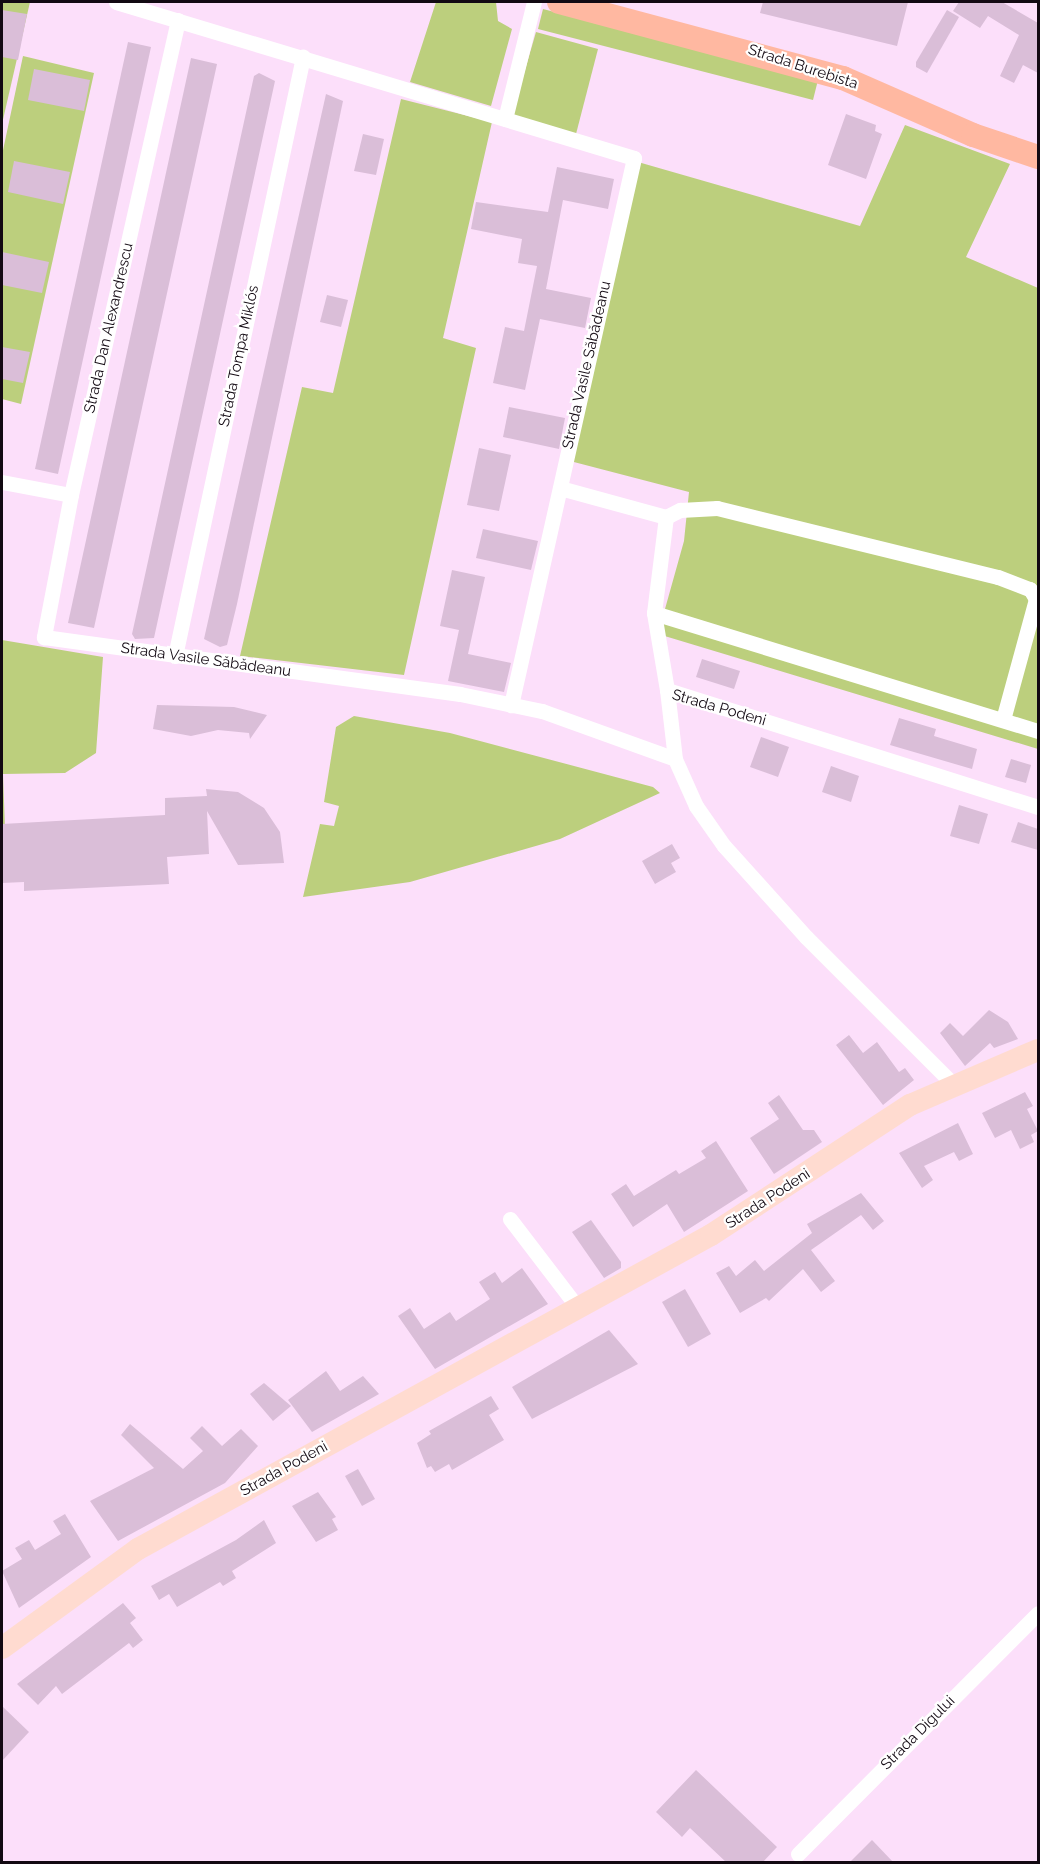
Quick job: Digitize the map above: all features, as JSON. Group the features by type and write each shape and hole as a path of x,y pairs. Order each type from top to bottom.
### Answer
{"main road":[{"name":"Strada Burebista","path":"559,2 843,78 973,135 1038,157"},
{"name":"Strada Podeni","path":"2,1648 138,1549 755,1209 870,1130 953,1084 1038,1050"}],"street":[{"name":"Strada Vasile Săbădeanu","path":"116,2 634,158 511,705"},
{"path":"505,119 534,2"},
{"name":"Strada Dan Alexandrescu","path":"44,637 71,495 178,20"},
{"name":"Strada Tompa Miklós","path":"175,656 303,57"},
{"path":"2,482 71,495"},
{"path":"560,488 666,517 680,510 717,508 998,577 1030,589 1036,599 1003,720"},
{"path":"666,517 654,614 667,690"},
{"path":"654,614 1038,731"},
{"name":"Strada Vasile Săbădeanu","path":"44,637 511,705 675,759"},
{"name":"Strada Podeni","path":"953,1084 806,937 724,846 696,806 675,759 667,690 1038,807"},
{"path":"510,1219 578,1308"},
{"name":"Strada Digului","path":"798,1854 1038,1613"}],"green space":[{"path":"2,2 30,2 2,124"},
{"path":"436,2 496,2 498,21 512,29 491,106 410,82"},
{"path":"543,9 818,80 813,100 538,29"},
{"path":"536,32 598,49 576,134 512,115"},
{"path":"23,56 94,73 21,404 2,399 2,155"},
{"path":"401,99 492,122 443,338 476,348 404,675 240,656 302,387 333,393"},
{"path":"905,125 1010,164 966,257 1038,288 1038,749 658,634 684,541 689,492 570,461 638,162 860,226"},
{"path":"2,640 103,657 96,753 65,773 3,774 6,855 2,855"},
{"path":"354,716 450,733 653,787 660,793 560,839 410,882 303,897 320,824 334,826 339,806 324,802 336,727"}],"building":[{"path":"763,2 908,2 897,46 760,13"},
{"path":"959,2 1002,2 1038,23 1038,73 1023,65 1014,83 1000,76 1019,35 988,16 980,28 953,11"},
{"path":"2,10 27,14 18,60 2,57"},
{"path":"947,10 959,17 927,73 916,67 916,62"},
{"path":"128,42 151,47 58,474 35,469"},
{"path":"191,58 217,64 94,628 68,623"},
{"path":"34,69 90,80 84,111 28,100"},
{"path":"259,73 275,81 154,638 135,639 132,634 254,76"},
{"path":"326,94 343,101 237,604 227,645 220,647 204,639"},
{"path":"846,114 876,125 875,131 882,134 866,179 828,165"},
{"path":"363,134 384,139 376,175 354,171"},
{"path":"14,161 70,172 63,204 8,192"},
{"path":"557,167 614,179 608,209 563,200 546,289 591,298 585,328 540,319 525,390 493,383 505,327 524,331 537,266 518,263 522,239 471,229 476,202 548,212"},
{"path":"2,252 49,262 42,293 2,285"},
{"path":"327,295 348,300 341,327 320,322"},
{"path":"2,347 30,352 23,383 2,379"},
{"path":"509,407 565,418 559,449 503,437"},
{"path":"479,448 511,455 499,511 467,505"},
{"path":"483,529 538,541 531,570 476,558"},
{"path":"452,570 485,577 468,654 511,663 504,692 448,681 459,630 440,626"},
{"path":"702,659 740,671 734,689 696,677"},
{"path":"157,705 234,707 267,715 250,739 249,733 218,730 191,736 153,729"},
{"path":"899,718 936,729 934,736 977,749 972,769 890,745"},
{"path":"761,737 789,747 778,777 750,767"},
{"path":"1011,759 1031,765 1026,783 1005,777"},
{"path":"831,766 859,776 851,802 822,792"},
{"path":"206,789 238,792 264,808 280,832 284,863 238,865 207,811 209,854 167,857 169,884 24,891 24,882 2,883 2,824 165,815 165,798 207,796"},
{"path":"959,805 988,814 979,844 950,836"},
{"path":"1018,822 1038,829 1038,850 1011,842"},
{"path":"672,844 680,858 671,863 676,872 655,884 642,861"},
{"path":"989,1010 1008,1022 1018,1039 994,1048 990,1043 965,1066 940,1033 950,1023 963,1036"},
{"path":"849,1035 863,1053 877,1042 899,1072 905,1068 914,1080 883,1105 836,1045"},
{"path":"1025,1092 1033,1106 1027,1109 1038,1131 1031,1135 1034,1142 1020,1149 1011,1130 995,1138 982,1113"},
{"path":"779,1095 803,1130 814,1130 822,1142 774,1174 750,1138 779,1119 768,1103"},
{"path":"958,1123 973,1154 959,1161 954,1152 924,1166 933,1180 922,1188 899,1153"},
{"path":"716,1141 748,1191 684,1232 667,1204 633,1227 611,1194 626,1184 634,1196 676,1170 679,1174 706,1158 701,1151"},
{"path":"861,1193 884,1221 873,1230 861,1215 811,1250 835,1281 821,1292 803,1269 769,1301 766,1298 740,1313 716,1273 729,1266 736,1276 755,1260 764,1271 812,1233 807,1224"},
{"path":"591,1220 621,1262 621,1268 604,1278 572,1232"},
{"path":"522,1268 548,1304 435,1369 398,1316 410,1308 424,1329 450,1312 456,1321 490,1299 479,1282 495,1272 502,1283"},
{"path":"685,1289 711,1334 688,1347 662,1302"},
{"path":"609,1330 638,1364 532,1419 512,1387"},
{"path":"326,1371 340,1391 363,1376 379,1394 312,1432 288,1400"},
{"path":"264,1383 291,1406 273,1421 250,1394"},
{"path":"491,1396 499,1409 489,1415 504,1440 452,1470 449,1464 435,1472 431,1466 427,1468 417,1443 431,1434 429,1431"},
{"path":"130,1424 183,1469 203,1451 190,1438 202,1426 222,1446 241,1429 258,1446 225,1483 118,1541 90,1501 154,1468 121,1435"},
{"path":"358,1469 375,1499 362,1506 345,1476"},
{"path":"318,1492 336,1517 332,1519 338,1530 316,1542 292,1506"},
{"path":"65,1514 91,1557 19,1608 2,1571 22,1559 15,1548 29,1540 35,1550 61,1534 53,1521"},
{"path":"264,1520 276,1543 232,1571 236,1578 223,1586 220,1582 177,1607 169,1594 159,1600 151,1586 236,1540"},
{"path":"123,1603 136,1618 130,1623 143,1640 133,1648 129,1643 62,1694 56,1686 38,1705 17,1684"},
{"path":"2,1706 29,1732 2,1761"},
{"path":"696,1770 777,1847 762,1863 727,1863 690,1828 682,1837 656,1812"},
{"path":"872,1840 894,1863 849,1863"}]}
